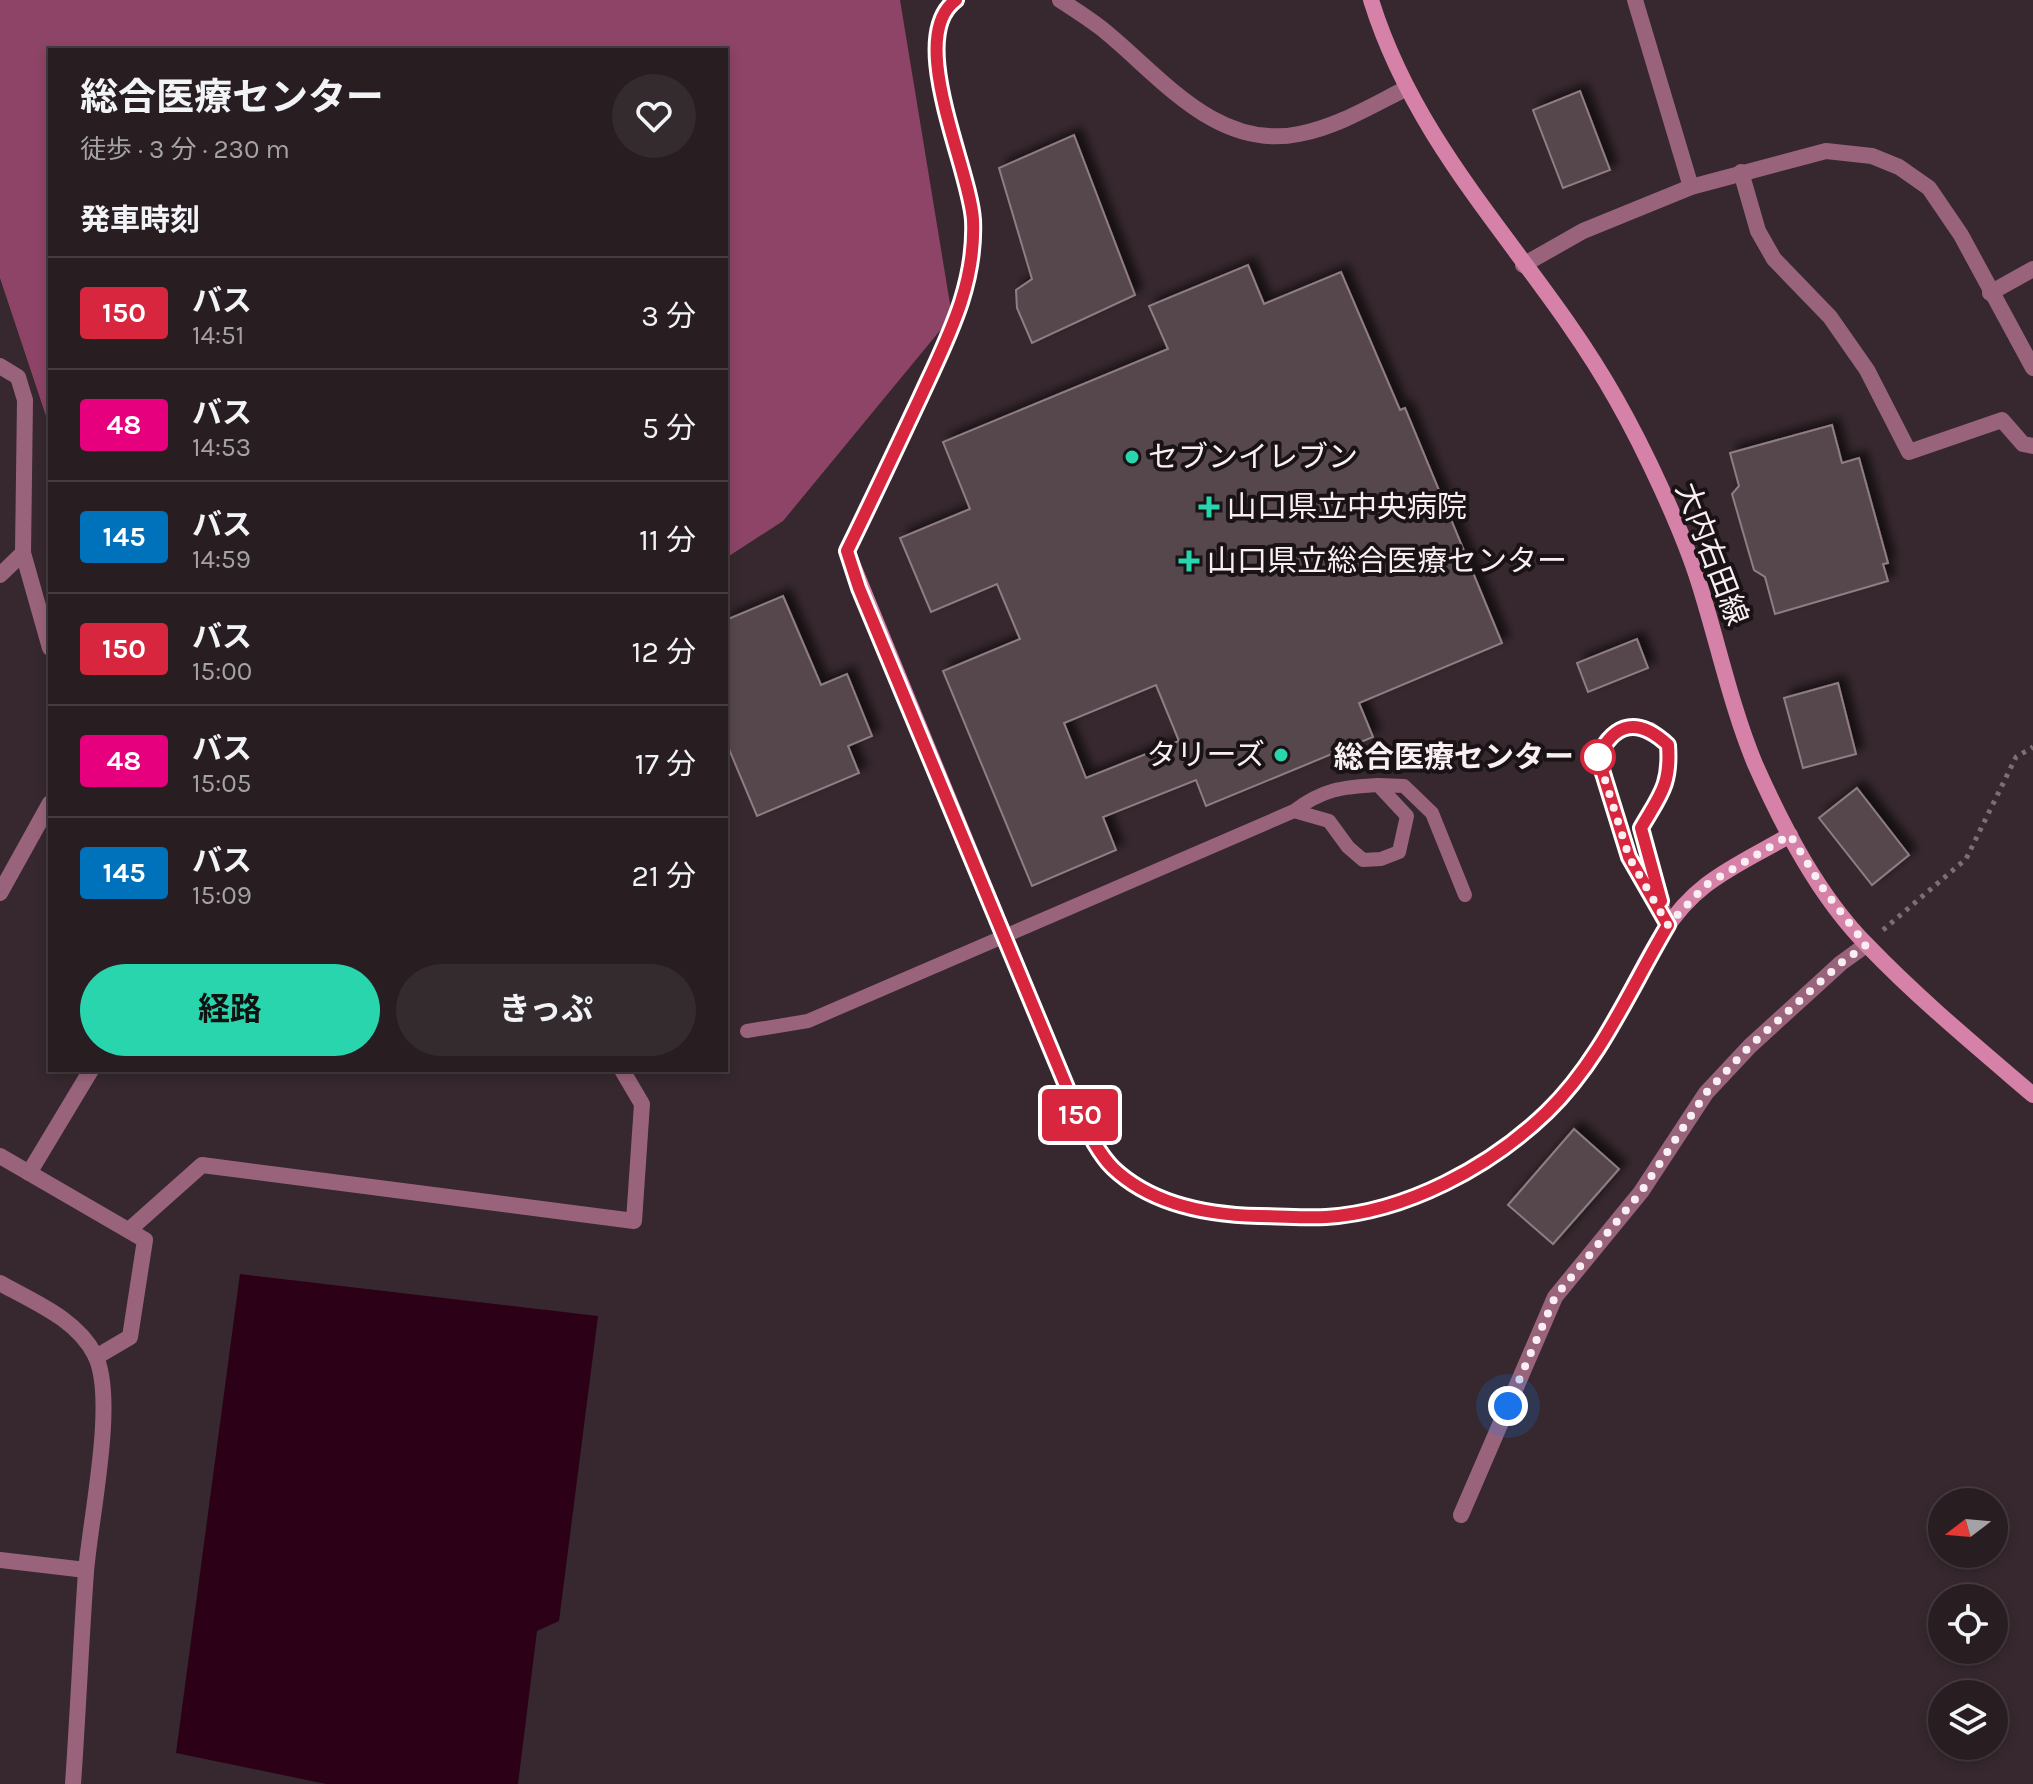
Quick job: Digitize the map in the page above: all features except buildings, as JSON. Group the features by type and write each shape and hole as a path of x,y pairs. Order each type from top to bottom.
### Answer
{"street":[{"path":"956,0 949,5 939,26 936,53 946,111 966,174 973,218 972,257 961,309 847,551 1070,1095 1093,1139 1113,1167 1146,1191 1191,1209 1240,1215 1327,1217 1378,1207 1429,1191 1488,1159 1548,1111 1594,1056 1668,925 1706,885 1790,835"},
{"path":"1060,0 1099,26 1193,108 1225,127 1259,137 1299,134 1341,120 1407,88"},
{"name":"大内右田線","path":"1371,0 1407,88 1454,171 1617,399 1698,579 1755,762 1790,835 1824,890 1866,945 2033,1095"},
{"path":"1635,0 1691,187"},
{"path":"1523,265 1583,231 1691,187 1826,151 1872,156 1899,167 1929,188 1961,235 2033,368"},
{"path":"1741,172 1758,231 1774,259 1830,317 1867,370 1909,452 2002,420 2023,444 2033,446"},
{"path":"1990,293 2033,269"},
{"path":"0,366 18,377 25,400 23,553 48,641"},
{"path":"0,575 23,553"},
{"path":"0,893 48,807"},
{"path":"1461,1515 1555,1297 1641,1192 1706,1093 1750,1046 1841,963 1866,945"},
{"path":"29,1173 90,1072"},
{"path":"129,1230 202,1165 634,1221 642,1104 623,1072"},
{"path":"0,1156 145,1240 130,1337 96,1357"},
{"path":"0,1283 63,1319 83,1337 96,1357 105,1389 86,1570 73,1784"},
{"path":"0,1560 86,1570"}],"lane":[{"path":"1627,727 1651,729 1668,745 1670,771 1665,789 1641,828 1668,925 1629,857 1598,757 1606,739 1627,727"},
{"path":"1294,811 1329,821 1348,847 1363,860 1381,859 1399,852 1407,816 1378,785"},
{"path":"747,1031 808,1021 1294,811 1315,794 1346,787 1404,786 1432,813 1465,895"}],"path":[{"path":"1866,945 1966,859 2016,757 2033,747"}],"shaded area":[{"path":"0,0 900,0 952,316 783,521 728,557 728,48 48,48 48,422 0,278"},
{"path":"240,1274 598,1316 559,1621 537,1631 518,1784 326,1784 176,1753"}],"bus line":[{"name":"150","path":"956,0 949,5 939,26 936,53 946,111 966,174 973,218 972,257 961,309 847,551 859,588 1070,1095 1093,1139 1113,1167 1146,1191 1191,1209 1240,1215 1327,1217 1378,1207 1429,1191 1488,1159 1519,1137 1548,1111 1594,1056 1668,925 1629,857 1598,757 1606,739 1627,727 1651,729 1668,745 1670,771 1665,789 1641,828 1661,901"}],"place":[{"name":"セブンイレブン","path":"1132,457"},
{"name":"山口県立中央病院","path":"1209,507"},
{"name":"山口県立総合医療センター","path":"1189,561"},
{"name":"タリーズ","path":"1281,755"},
{"name":"総合医療センター","path":"1598,757"}],"route":[{"path":"1508,1406 1555,1297 1641,1192 1706,1093 1750,1046 1841,963 1866,945 1824,890 1790,835 1706,885 1668,925 1629,857 1598,757"}]}
